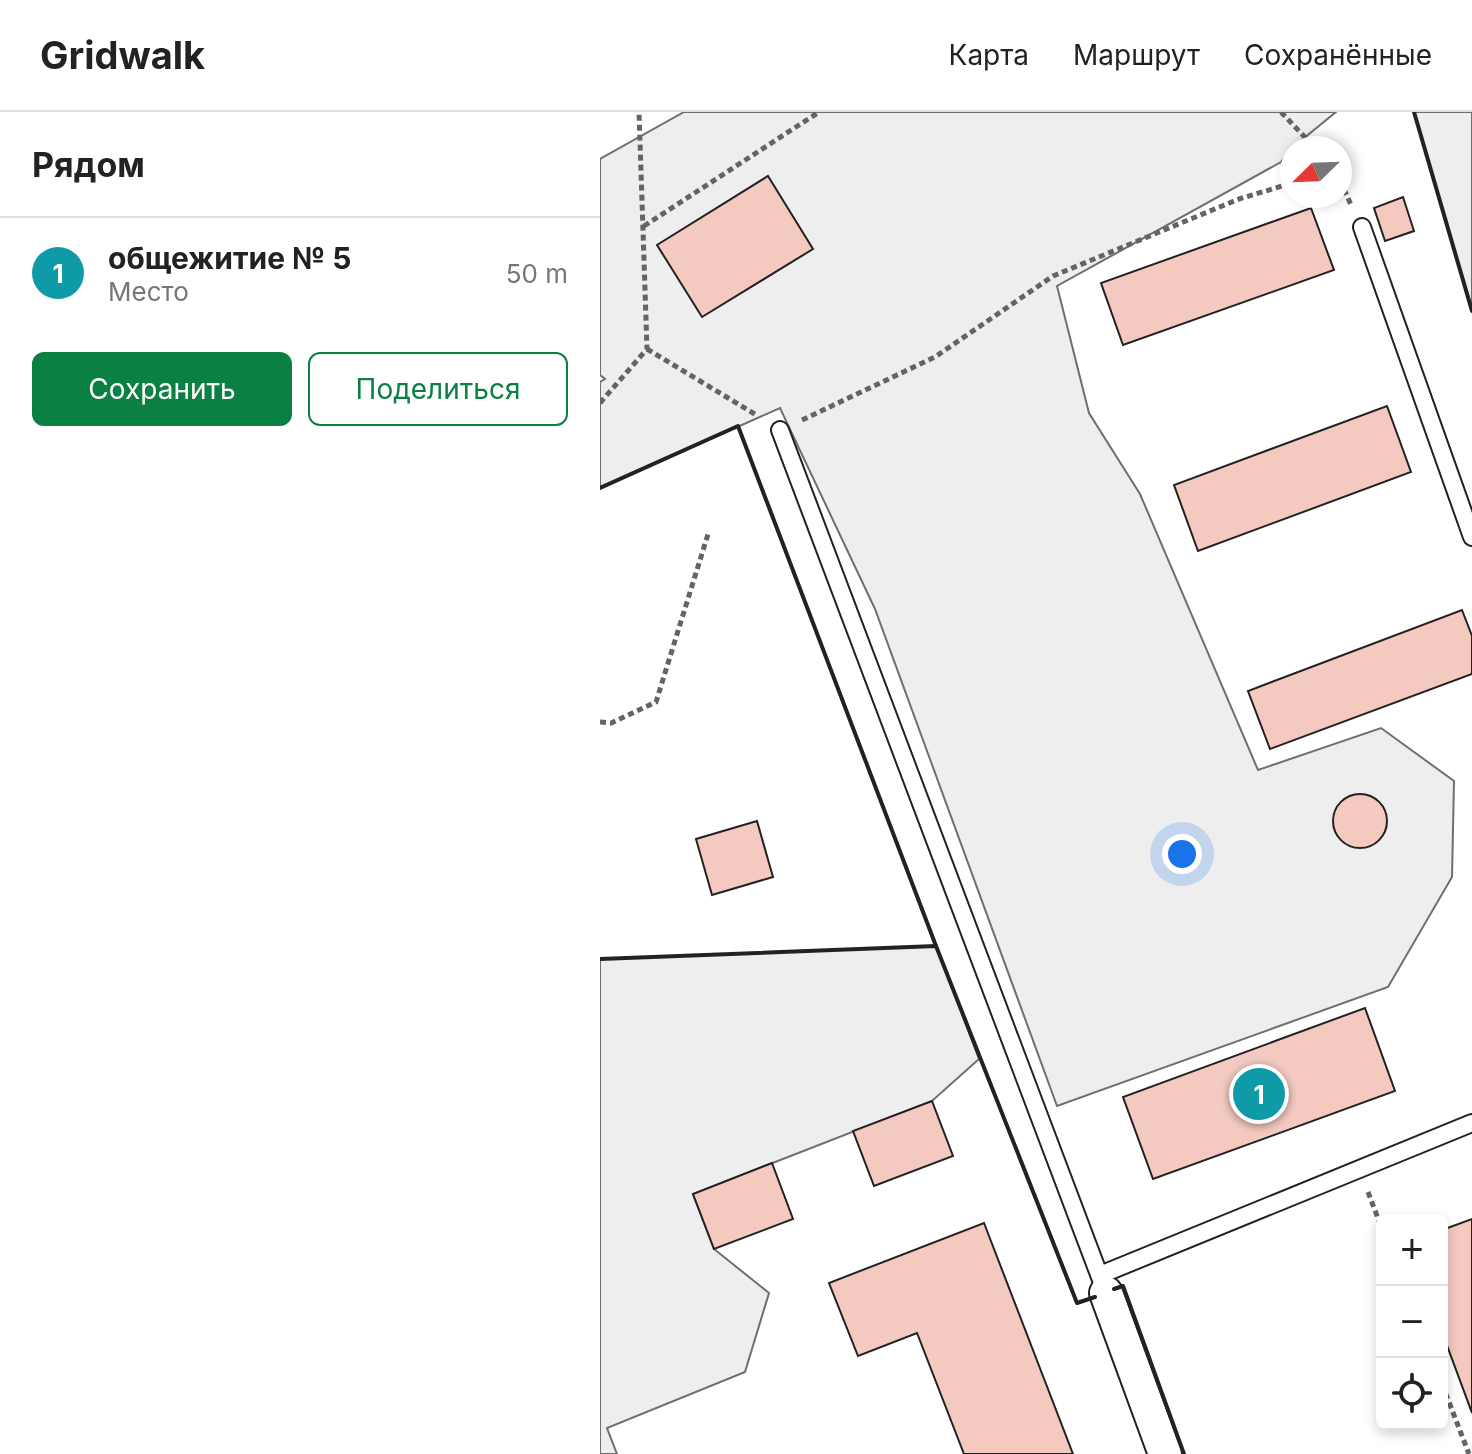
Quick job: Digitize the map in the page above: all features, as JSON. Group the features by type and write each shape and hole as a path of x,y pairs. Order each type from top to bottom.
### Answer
{"street":[{"path":"1103,1284 1165,1454"}],"lane":[{"path":"1362,227 1472,537"},
{"path":"780,430 1103,1284 1359,1169 1472,1123"}],"path":[{"path":"600,403 647,349 639,112"},
{"path":"643,226 819,112"},
{"path":"1281,112 1304,136"},
{"path":"647,349 780,430 935,357 1053,276 1239,199 1280,187"},
{"path":"600,722 611,723 656,702 709,531"},
{"path":"1359,1169 1376,1214"},
{"path":"1448,1400 1469,1454"}],"shaded area":[{"path":"684,112 1336,112 1307,136 1280,136 1280,163 1057,286 1089,413 1140,494 1258,770 1381,728 1454,781 1452,877 1388,987 1057,1106 875,609 780,408 600,488 600,382 605,379 600,375 600,159"},
{"path":"1414,112 1472,112 1472,311"},
{"path":"936,946 979,1059 932,1101 693,1194 714,1249 769,1293 745,1372 607,1428 617,1454 600,1454 600,959"}],"building":[{"path":"768,176 813,249 702,317 657,245"},
{"path":"1403,197 1414,231 1385,241 1374,208"},
{"path":"1311,208 1334,270 1123,345 1101,283"},
{"path":"1387,406 1411,472 1198,551 1174,485"},
{"path":"1462,610 1472,636 1472,674 1270,749 1248,691"},
{"path":"1360,794 1379,802 1387,821 1379,840 1360,848 1341,840 1333,821 1341,802"},
{"path":"757,821 773,877 712,895 696,839"},
{"path":"1365,1008 1395,1091 1153,1179 1123,1097"},
{"path":"932,1101 953,1156 874,1186 853,1131"},
{"path":"772,1163 793,1219 714,1249 693,1194"},
{"path":"1472,1219 1472,1413 1448,1348 1448,1228"},
{"path":"984,1223 1073,1454 964,1454 917,1333 858,1356 829,1283"}],"wall":[{"path":"1414,112 1472,311"},
{"path":"600,488 738,426 936,946"},
{"path":"600,959 936,946 1077,1303 1095,1297"},
{"path":"1114,1289 1123,1286 1184,1454"}],"place":[{"name":"общежитие № 5","path":"1259,1094"}]}
